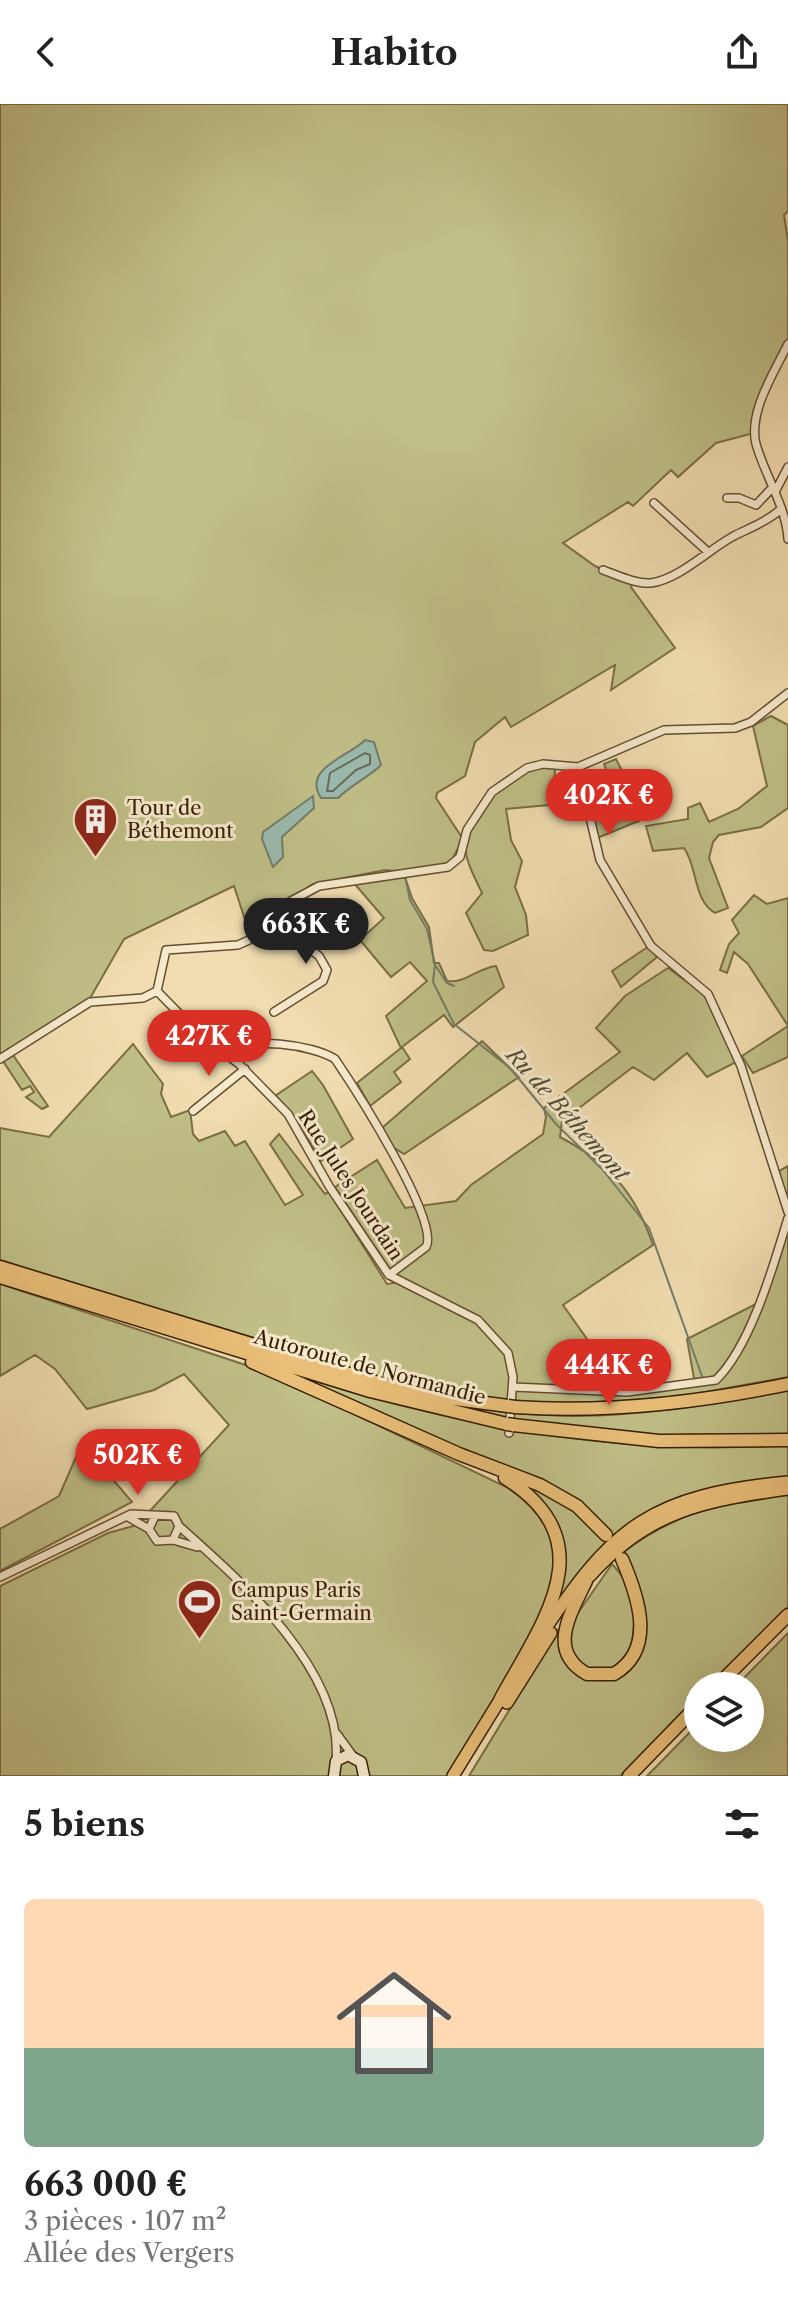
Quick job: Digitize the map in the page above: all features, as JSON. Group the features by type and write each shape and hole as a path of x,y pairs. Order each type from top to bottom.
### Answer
{"highway":[{"name":"Autoroute de Normandie","path":"0,1267 382,1384 432,1396 511,1407 574,1410 653,1406 788,1384"},
{"name":"Autoroute de Normandie","path":"0,1277 201,1341 397,1399 510,1428 659,1441 788,1440"},
{"path":"201,1341 459,1454 540,1485 577,1506 606,1535"},
{"path":"459,1454 528,1493 545,1512 561,1555 560,1582 553,1605 501,1698"},
{"path":"586,1581 565,1628 563,1639 567,1657 587,1674 614,1674 635,1656 641,1628 633,1583 622,1559"},
{"path":"738,1672 788,1615"},
{"path":"774,1634 788,1626"},
{"path":"735,1672 742,1667"},
{"path":"629,1776 684,1719"},
{"path":"639,1776 684,1730"}],"main road":[{"path":"453,1776 574,1585 623,1533 657,1512 692,1498 726,1489 788,1482"},
{"path":"463,1776 586,1581 611,1554 660,1519 695,1504 788,1489"}],"street":[{"path":"788,344 759,412 756,442 788,527 788,539"},
{"path":"727,498 739,498 756,505 774,489 788,467"},
{"path":"654,503 708,552"},
{"path":"603,570 634,581 652,583 763,524 780,510"},
{"path":"0,1059 90,1002 143,998 157,991 163,953 171,949 238,945 249,940 280,911 319,886 437,871 455,863 460,857 467,830 492,792 532,765 578,767 664,730 722,730 743,726 788,693"},
{"path":"513,1387 627,1392 705,1384 716,1380 729,1365 764,1294 788,1215 741,1066 708,994 651,946 600,860 578,767"},
{"path":"274,1012 326,977 324,962 296,934 280,911"},
{"path":"296,934 311,922"},
{"name":"Rue Jules Jourdain","path":"157,991 200,1035 245,1069 288,1114 329,1186 389,1275 478,1320 508,1353 513,1368 510,1428"},
{"path":"227,1054 235,1046 276,1043 335,1059 393,1153 430,1230 426,1247 389,1275"},
{"path":"193,1111 245,1069"},
{"path":"0,1577 135,1512 155,1516 169,1513 290,1634 313,1672 334,1729 363,1765 363,1775"},
{"path":"149,1529 155,1516"},
{"path":"128,1517 149,1529 157,1541 173,1540 202,1549"},
{"path":"173,1540 179,1526"},
{"path":"334,1729 334,1776"},
{"path":"336,1761 343,1756 353,1756"}],"shaded area":[{"path":"0,104 788,104 788,211 784,215 788,241 788,340 765,388 754,433 716,443 678,477 671,470 633,506 628,502 563,543 595,566 633,582 631,587 675,648 611,690 615,665 511,727 505,717 475,742 465,776 437,793 436,798 463,839 448,867 423,874 385,870 313,884 290,899 250,935 234,886 124,939 89,1000 0,1056"},
{"path":"771,716 788,725 788,808 761,827 719,835 713,842 709,858 728,908 715,913 699,892 684,848 653,851 646,826 688,819 688,808 700,803 709,822 738,809 767,786 753,726"},
{"path":"616,759 646,818 597,838 592,814 597,810 612,812 618,801 604,764"},
{"path":"539,766 555,768 554,791 549,805 506,809 511,840 522,861 515,887 526,915 528,935 493,951 484,950 466,913 482,893 467,858 469,828 486,801 499,789"},
{"path":"405,877 412,898 429,927 434,963 439,963 447,981 459,980 496,966 504,987 453,1027 444,1015 402,1047 410,1059 394,1072 401,1082 370,1106 357,1083 401,1048 386,1016 427,981 410,962 391,977 360,940 384,918 353,882"},
{"path":"754,895 767,904 788,898 788,1026 748,964 734,952 727,973 720,970 729,944 739,933 732,920"},
{"path":"649,946 657,957 621,987 612,971"},
{"path":"668,968 712,1000 736,1062 707,1077 687,1053 654,1080 633,1067 562,1121 560,1137 593,1157 618,1181 638,1209 653,1245 563,1305 623,1390 695,1384 687,1339 760,1302 787,1213 774,1174 788,1166 788,1377 645,1403 540,1403 462,1395 376,1377 0,1260 0,1128 49,1137 133,1044 163,1084 161,1094 171,1117 190,1110 193,1134 199,1141 225,1131 235,1146 245,1141 285,1205 303,1195 270,1144 279,1134 325,1194 329,1192 387,1284 394,1283 392,1272 335,1187 377,1160 405,1208 456,1201 471,1185 543,1134 544,1108 620,1052 596,1028 625,996"},
{"path":"788,1026 788,1057 753,1073 742,1056"},
{"path":"482,1041 519,1077 404,1154 393,1147 382,1128"},
{"path":"13,1055 48,1106 42,1109 26,1097 34,1092 30,1086 22,1090 3,1061"},
{"path":"312,1071 353,1139 321,1161 299,1124 275,1096"},
{"name":"Campus Paris Saint-Germain","path":"0,1284 267,1372 525,1496 549,1529 556,1558 547,1610 448,1776 0,1776 0,1586 108,1533 137,1525 229,1425 184,1374 154,1390 87,1409 55,1369 35,1355 0,1376"},
{"path":"277,1369 403,1406 529,1432 657,1446 788,1445 788,1478 714,1489 655,1509 604,1545 557,1604 563,1563 560,1549 521,1481 576,1511 602,1538 581,1508"},
{"path":"788,1389 788,1435 716,1440 549,1427 405,1397 510,1412 576,1416 667,1410"},
{"path":"93,1456 132,1502 0,1571 0,1529 59,1496 76,1457"},
{"path":"788,1495 788,1607 722,1672 684,1672 684,1710 620,1776 469,1776 558,1630 560,1642 590,1679 615,1677 630,1667 637,1653 638,1634 625,1551 682,1518 723,1505"},
{"path":"612,1564 631,1596 634,1631 629,1656 605,1673 581,1666 568,1649 571,1623"},
{"path":"788,1633 788,1776 647,1776 684,1738 684,1752 764,1752 764,1672 750,1672"}],"water":[{"path":"365,740 374,742 381,765 338,798 321,798 317,788 323,770"},
{"path":"313,796 314,808 282,837 283,857 273,867 262,839 263,832"}],"waterway":[{"name":"Ru de Béthemont","path":"405,876 410,900 427,929 435,964 433,982 454,1024 510,1068 556,1124 602,1169 649,1228 703,1379"},
{"path":"435,965 447,983 454,986"}],"place":[{"name":"Tour de Béthemont","path":"96,858"},
{"name":"Campus Paris Saint-Germain","path":"200,1641"}]}
